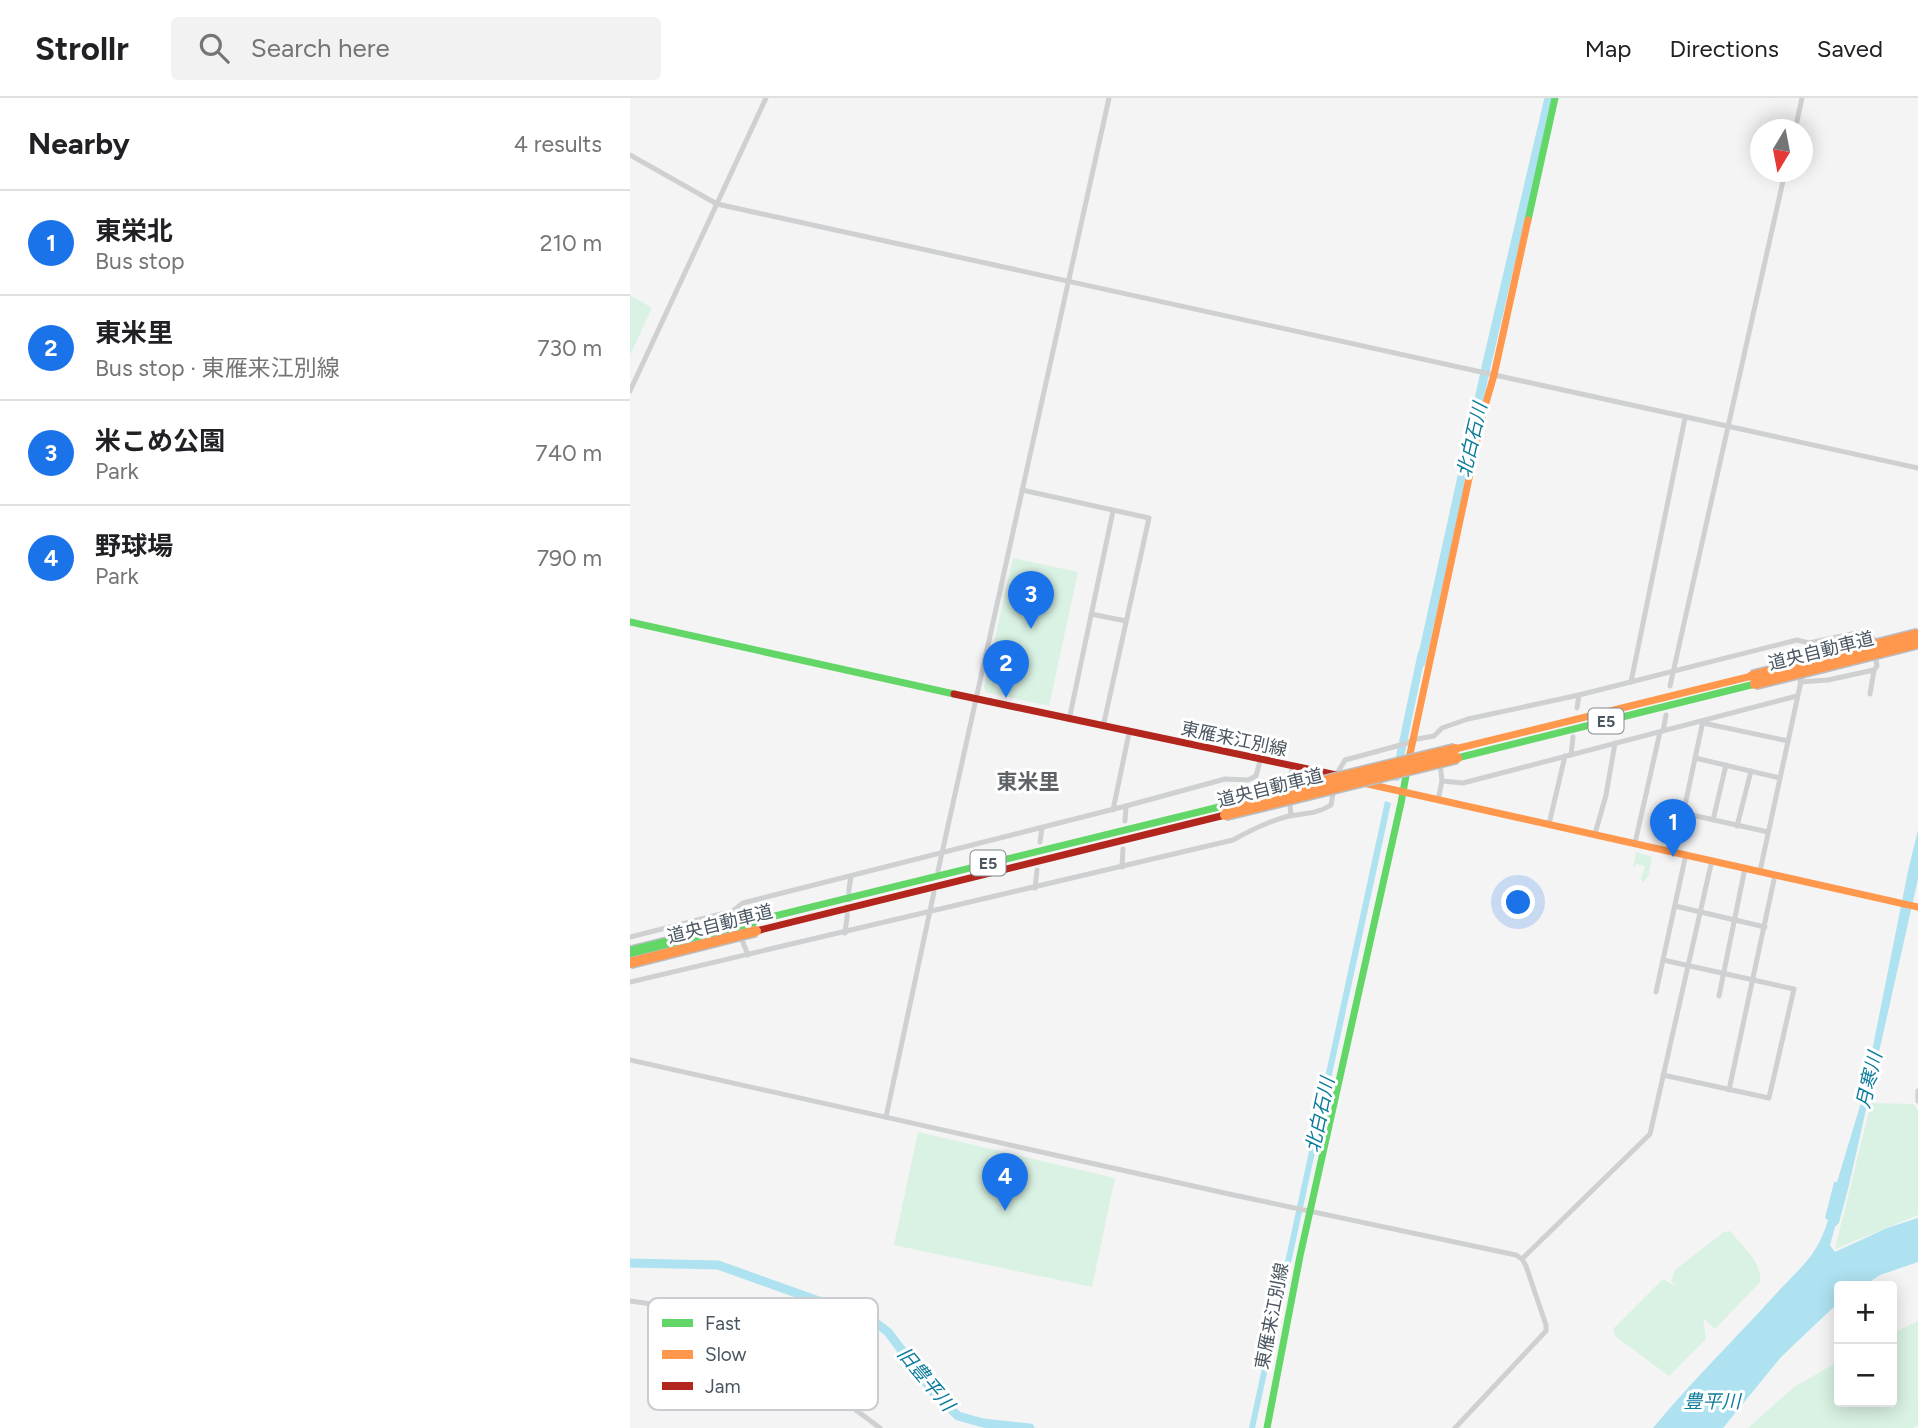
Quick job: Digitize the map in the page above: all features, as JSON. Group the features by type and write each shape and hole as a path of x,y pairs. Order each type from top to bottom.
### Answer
{"main road":[{"path":"1555,98 1410,741 1403,793 1918,907"},
{"name":"東雁来江別線","path":"630,622 1129,733 1336,774 1368,786 1403,793 1308,1210 1267,1428"},
{"name":"道央自動車道","path":"1754,680 1918,634"},
{"name":"道央自動車道","path":"630,952 755,926 1754,680 1918,643"},
{"name":"道央自動車道","path":"630,963 755,926"}],"street":[{"path":"630,391 766,98"},
{"path":"938,871 1109,98"},
{"path":"1797,119 1802,98"},
{"path":"630,155 717,204 1918,468"},
{"path":"1670,686 1783,182"},
{"path":"1631,682 1685,418"},
{"path":"1022,490 1149,518 1102,727"},
{"path":"1069,720 1113,511"},
{"path":"1091,614 1126,621"},
{"path":"630,982 1233,840 1259,826 1291,816 1319,813 1331,805 1336,774 1345,760 1434,736 1442,727 1468,719 1579,695 1797,639 1809,643 1866,631 1873,638 1877,666 1870,694"},
{"path":"1760,871 1809,643"},
{"path":"1800,682 1828,680 1874,670"},
{"path":"1577,708 1579,695"},
{"path":"1442,781 1463,783 1797,696"},
{"path":"1634,843 1666,715"},
{"path":"1703,722 1788,741"},
{"path":"1656,992 1675,906 1683,813 1703,722"},
{"path":"1113,810 1129,733"},
{"path":"1434,736 1443,771 1438,800"},
{"path":"1549,824 1573,737"},
{"path":"1595,834 1606,795 1615,743"},
{"path":"1695,758 1780,778"},
{"path":"630,936 733,911 743,903 1113,810 1225,779 1248,780 1256,776 1260,761"},
{"path":"1713,820 1726,765"},
{"path":"1291,816 1288,783 1293,767"},
{"path":"1737,826 1751,771"},
{"path":"1125,821 1126,806"},
{"path":"1683,813 1768,832"},
{"path":"1040,842 1042,828"},
{"path":"1122,867 1123,849"},
{"path":"1522,1259 1650,1134 1712,860"},
{"path":"1719,996 1745,868"},
{"path":"1035,888 1037,870"},
{"path":"1729,1090 1775,874"},
{"path":"849,889 850,876"},
{"path":"886,1117 934,892"},
{"path":"1675,906 1765,927"},
{"path":"733,911 742,945 748,955"},
{"path":"845,933 847,917"},
{"path":"1663,960 1794,989 1769,1098 1663,1074"},
{"path":"630,1060 1516,1255 1522,1259 1546,1331 1455,1428"},
{"path":"1918,1091 1918,1101"},
{"path":"630,1301 648,1304"},
{"path":"856,1410 880,1428"}],"green space":[{"path":"630,295 652,308 630,355"},
{"path":"1013,558 1078,572 1049,706 986,692 984,687"},
{"path":"1636,852 1652,857 1649,874 1643,883 1641,879 1645,866 1637,864 1633,868"},
{"path":"1871,1103 1913,1104 1918,1110 1918,1215 1835,1249"},
{"path":"918,1132 1115,1178 1092,1287 894,1245"},
{"path":"1730,1231 1755,1261 1760,1282 1715,1329 1703,1318 1706,1339 1669,1376 1615,1336 1613,1329 1663,1279 1677,1287 1671,1281 1675,1270 1724,1232"},
{"path":"1918,1321 1918,1425 1913,1428 1748,1428 1794,1387 1834,1364 1834,1407 1897,1407 1897,1332"}],"water":[{"path":"1418,652 1426,652 1399,781 1391,780"},
{"path":"1385,801 1391,803 1377,868 1255,1428 1249,1428"},
{"name":"豊平川","path":"1918,830 1918,879 1849,1185 1830,1245 1835,1252 1887,1228 1918,1218 1918,1262 1880,1275 1871,1281 1834,1281 1834,1307 1781,1357 1723,1428 1653,1428 1806,1262 1824,1233 1834,1182 1837,1182 1863,1096"}],"waterway":[{"name":"北白石川","path":"1421,663 1549,98"},
{"name":"旧豊平川","path":"630,1263 718,1265 810,1298"},
{"name":"旧豊平川","path":"878,1324 888,1332 934,1393 958,1416 983,1423 1030,1428"}],"tunnel":[{"path":"847,917 849,889"}],"traffic: fast":[{"path":"1528,220 1555,98"},
{"path":"630,622 954,694"},
{"path":"1457,758 1755,684"},
{"path":"1267,1428 1300,1256 1410,754"},
{"path":"754,921 1223,806"},
{"path":"630,952 754,921"}],"traffic: slow":[{"path":"1410,754 1483,413 1528,220"},
{"path":"1752,676 1918,634"},
{"path":"1755,684 1918,643"},
{"path":"1455,749 1752,676"},
{"path":"1223,806 1455,749"},
{"path":"1225,815 1457,758"},
{"path":"1359,782 1918,907"},
{"path":"630,963 756,931"}],"traffic: jam":[{"path":"954,694 1341,776"},
{"path":"756,931 1225,815"}],"place":[{"name":"米こめ公園","path":"1031,629"},
{"name":"東米里","path":"1006,698"},
{"name":"東栄北","path":"1673,857"},
{"name":"野球場","path":"1005,1211"}],"district":[{"name":"東米里","path":"1028,781"}],"water label":[{"name":"月寒川","path":"1869,1080"}]}
